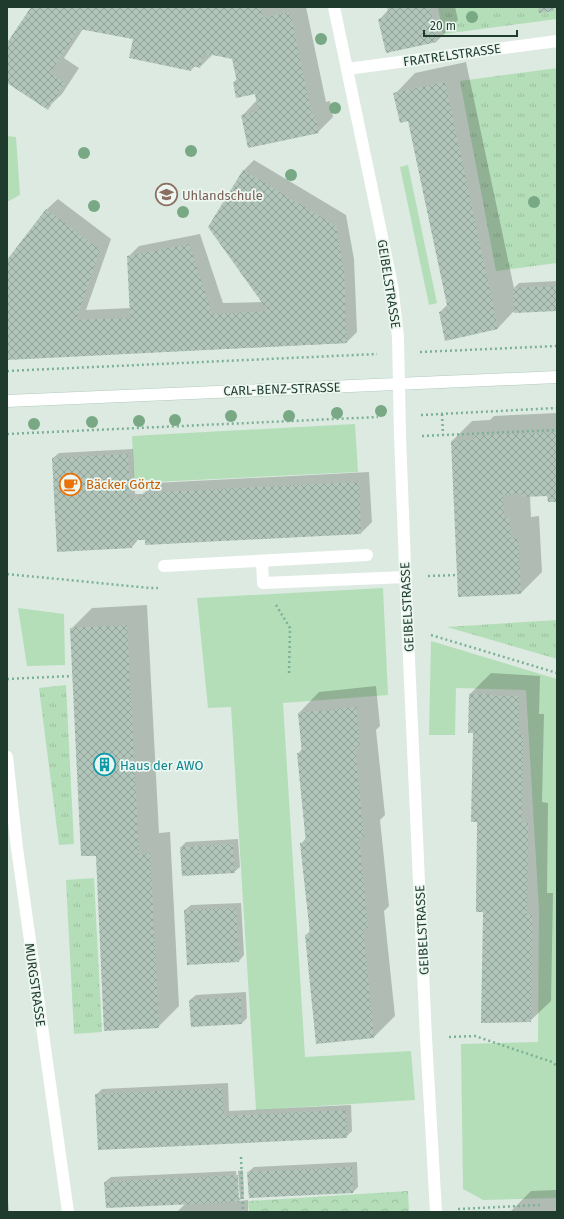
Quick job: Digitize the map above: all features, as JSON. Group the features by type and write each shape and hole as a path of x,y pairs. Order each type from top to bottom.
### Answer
{"street":[{"name":"GEIBELSTRASSE","path":"334,7 392,285 398,337 399,416 408,628 426,1038 436,1211"},
{"name":"FRATRELSTRASSE","path":"347,69 557,41"},
{"name":"CARL-BENZ-STRASSE","path":"7,401 557,377"},
{"path":"164,566 367,555"},
{"path":"262,561 263,583 406,577"},
{"name":"MURGSTRASSE","path":"7,757 17,848 68,1212"}],"path":[{"path":"7,371 557,346"},
{"path":"7,434 557,408"},
{"path":"442,414 442,435"},
{"path":"400,436 557,430"},
{"path":"7,574 150,588 165,588"},
{"path":"406,577 457,575"},
{"path":"263,583 290,628 289,674"},
{"path":"408,628 557,673"},
{"path":"7,679 72,676"},
{"path":"426,1038 475,1036 552,1062 557,1066"},
{"path":"241,1158 243,1212"},
{"path":"436,1211 540,1205"}],"green space":[{"path":"438,7 557,7 557,19 443,34"},
{"path":"557,68 557,263 496,271 460,81"},
{"path":"7,136 16,137 20,195 7,202"},
{"path":"408,165 437,303 429,305 400,167"},
{"path":"355,424 358,472 134,483 132,436"},
{"path":"383,588 388,695 283,703 305,1057 411,1051 415,1100 256,1110 231,707 208,708 197,598"},
{"path":"18,608 64,614 65,665 27,666"},
{"path":"557,620 557,659 447,627"},
{"path":"431,641 557,679 557,1198 483,1200 463,1189 461,1044 538,1042 539,910 526,690 456,688 455,735 429,735"},
{"path":"66,685 74,844 59,845 39,688"},
{"path":"94,878 102,1032 74,1034 66,880"},
{"path":"408,1191 409,1212 249,1212 248,1201"}],"building":[{"path":"31,7 261,7 263,18 290,12 312,116 315,115 319,133 248,148 241,115 258,111 255,94 236,98 233,82 237,82 232,59 203,53 200,68 192,66 191,71 129,58 133,39 79,29 50,73 65,83 48,110 7,83 7,43"},
{"path":"387,7 430,7 437,42 386,53 378,19 389,17"},
{"path":"538,7 553,7 554,11 539,13"},
{"path":"445,82 498,329 445,341 439,312 448,310 408,121 400,123 393,93"},
{"path":"243,170 336,226 344,271 347,343 7,360 7,260 46,209 100,250 76,320 130,318 127,256 189,244 212,314 268,311 208,227"},
{"path":"557,286 557,311 514,313 513,288"},
{"path":"557,432 557,502 548,502 547,496 522,497 521,494 503,495 504,518 509,517 511,538 518,537 521,594 458,597 451,441 473,440 473,436"},
{"path":"128,454 130,499 143,498 143,493 359,482 361,534 145,545 145,540 132,540 132,548 57,552 52,458"},
{"path":"127,625 139,854 150,853 159,1028 104,1031 96,856 81,856 70,628"},
{"path":"469,694 519,696 519,734 523,734 522,823 528,823 527,914 532,913 531,1022 481,1023 483,912 476,912 477,822 471,822 473,733 468,733"},
{"path":"356,707 360,747 355,748 364,837 359,837 368,928 363,929 374,1038 316,1044 305,935 310,934 300,843 306,843 297,753 302,753 298,713"},
{"path":"233,844 235,873 182,876 180,847"},
{"path":"236,908 239,962 187,965 184,910"},
{"path":"241,997 242,1024 191,1027 189,1000"},
{"path":"222,1088 224,1116 346,1110 347,1138 98,1150 95,1094"},
{"path":"352,1167 353,1193 249,1198 247,1172"},
{"path":"238,1175 239,1202 106,1208 104,1182"}],"place":[{"name":"Uhlandschule","path":"167,195"},
{"name":"Bäcker Görtz","path":"71,484"},
{"name":"Haus der AWO","path":"105,765"}]}
